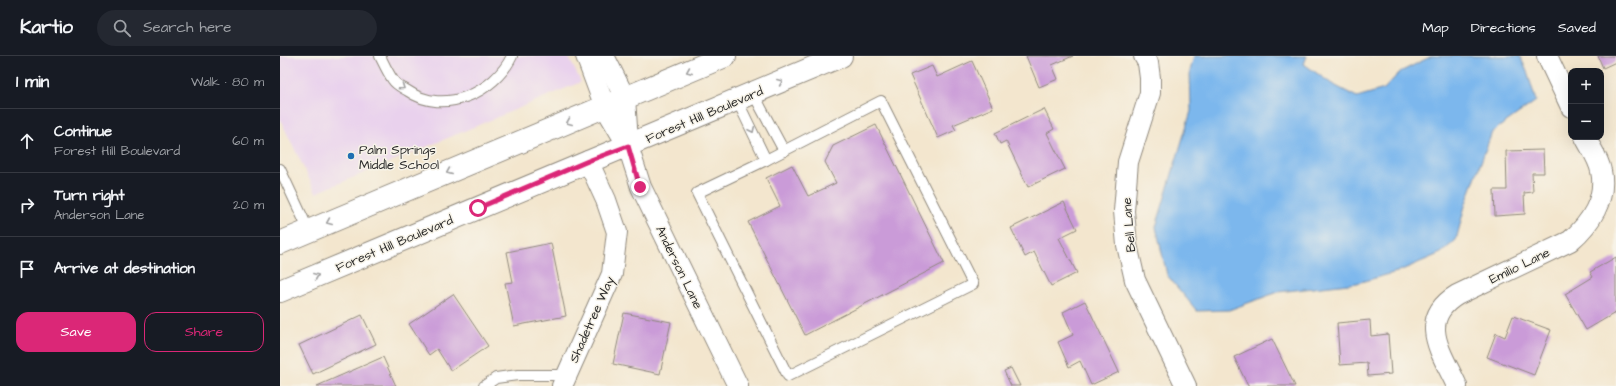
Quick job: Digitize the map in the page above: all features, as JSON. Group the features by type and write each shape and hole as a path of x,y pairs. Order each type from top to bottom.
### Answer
{"main road":[{"path":"280,243 725,56"},
{"name":"Forest Hill Boulevard","path":"280,292 588,161 628,146 841,56"}],"street":[{"path":"586,56 615,102"},
{"path":"604,56 615,102"},
{"name":"Bell Lane","path":"1144,56 1148,63 1150,93 1128,162 1124,211 1127,245 1136,280 1186,386"},
{"path":"1547,56 1570,104"},
{"name":"Anderson Lane","path":"615,102 640,187 738,386"},
{"name":"Emilio Lane","path":"1457,386 1436,341 1434,327 1437,314 1445,302 1457,295 1570,241 1589,222 1598,204 1602,184 1601,170 1587,140"},
{"name":"Shadetree Way","path":"564,381 612,274 617,232 606,200 588,161"}],"lane":[{"path":"380,56 394,82 416,97 441,102 467,98 489,86 507,67 512,56"},
{"path":"745,96 784,151"},
{"path":"745,96 766,160"},
{"path":"881,101 973,284 788,376 697,193 766,160 881,101"},
{"path":"280,169 309,231"},
{"path":"484,386 496,378 518,375 564,381"}],"shaded area":[{"name":"Palm Springs Middle School","path":"280,56 568,56 581,82 316,193 280,119"}],"water":[{"path":"1194,56 1307,56 1304,64 1332,84 1357,97 1384,89 1400,72 1432,56 1520,56 1528,74 1536,101 1492,132 1465,206 1456,240 1441,253 1397,272 1357,283 1278,292 1229,310 1197,311 1167,275 1156,227 1191,111 1190,71"}],"building":[{"path":"1026,56 1073,56 1052,65 1058,79 1039,87"},
{"path":"1598,56 1616,56 1616,62 1603,68"},
{"path":"972,61 993,108 953,125 956,130 938,138 910,75 932,66 937,77"},
{"path":"1044,109 1054,129 1047,133 1065,169 1028,187 1006,141 1000,144 995,133"},
{"path":"876,125 944,263 805,335 748,222 780,206 766,178 792,165 808,196 836,183 825,162 833,146"},
{"path":"1543,150 1544,173 1532,173 1533,192 1524,193 1525,214 1495,216 1494,190 1507,190 1506,151"},
{"path":"1064,202 1077,229 1059,238 1077,273 1051,286 1034,252 1025,257 1011,228"},
{"path":"551,243 566,316 514,326 505,283 513,282 507,252"},
{"path":"1616,257 1616,315 1615,313 1586,330 1565,294 1593,277 1590,272"},
{"path":"453,294 488,346 451,371 437,349 429,355 409,324"},
{"path":"1085,301 1119,372 1091,385 1080,361 1069,367 1058,342 1073,335 1063,312"},
{"path":"624,313 671,322 660,374 613,364"},
{"path":"362,315 376,344 313,374 299,345"},
{"path":"1513,316 1551,330 1534,375 1487,357 1496,333 1505,337"},
{"path":"1370,320 1371,336 1388,334 1391,374 1368,376 1367,363 1340,365 1337,323"},
{"path":"1272,339 1295,386 1248,386 1234,357"},
{"path":"383,357 396,386 317,386"},
{"path":"1011,368 1020,386 1011,386 1004,371"}],"place":[{"name":"Palm Springs Middle School","path":"351,156"}],"route":[{"path":"478,208 588,161 628,146 640,187"}]}
